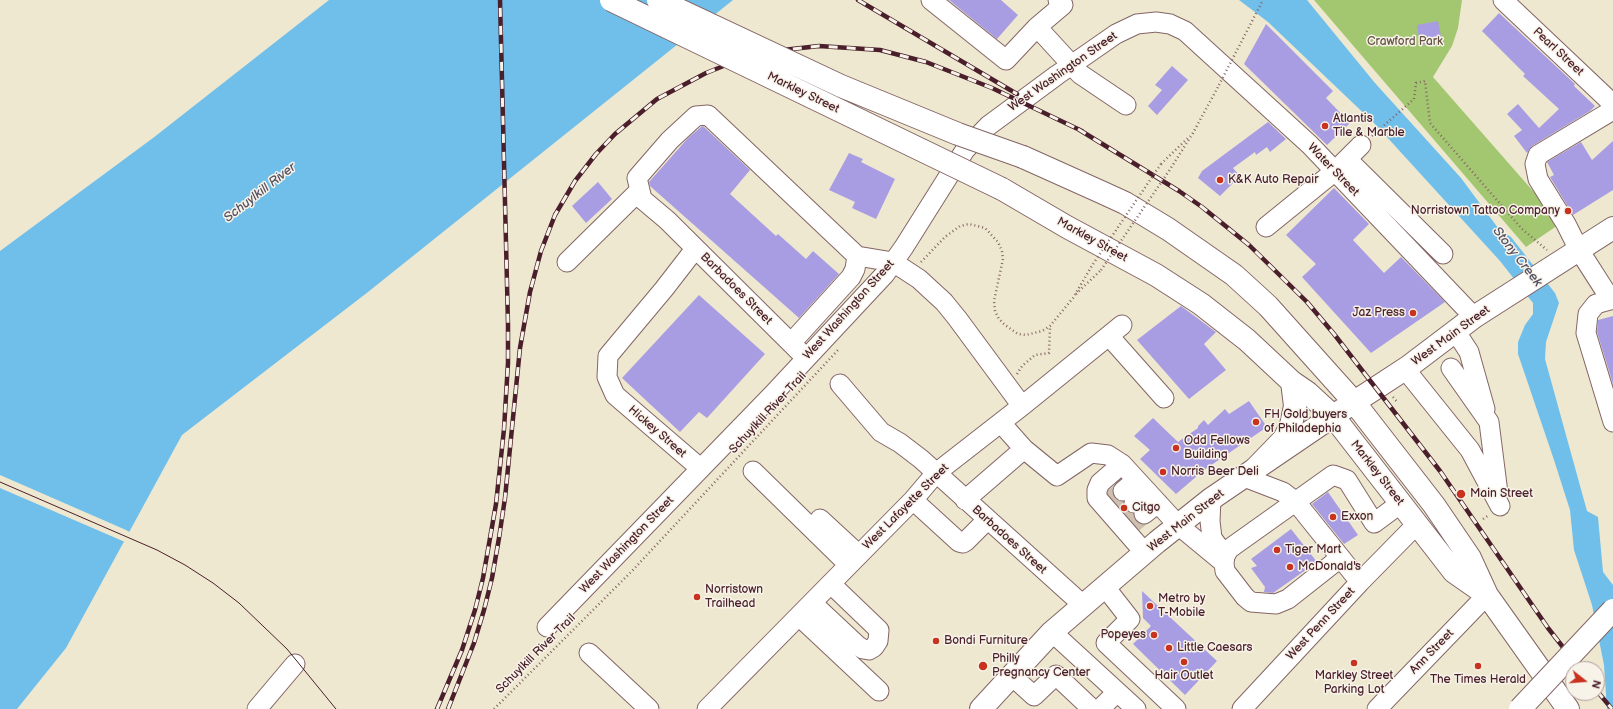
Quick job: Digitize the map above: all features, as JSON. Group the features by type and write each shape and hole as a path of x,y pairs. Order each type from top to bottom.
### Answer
{"main road":[{"name":"Markley Street","path":"611,0 1002,189 1067,227 1156,275 1195,300 1247,340 1292,382 1308,393 1333,416 1454,572 1487,595"},
{"name":"Markley Street","path":"658,0 841,86 958,134 1079,181 1125,203 1168,229 1234,275 1268,306 1354,402 1438,511 1470,558 1487,595 1568,709"},
{"name":"West Main Street","path":"981,709 1052,632 1178,525 1211,499 1405,369 1480,313 1613,228"},
{"path":"1249,474 1284,439 1291,425 1296,406 1292,382"},
{"path":"1520,709 1613,610"}],"street":[{"path":"931,0 1006,60 1038,27 1063,5 1058,0"},
{"name":"Pearl Street","path":"1503,0 1613,104"},
{"name":"West Washington Street","path":"547,627 885,274 965,150 988,126 1072,64 1116,34 1137,24 1156,22 1170,24 1185,31"},
{"path":"1038,27 1082,76 1126,106"},
{"name":"Water Street","path":"1185,31 1310,145 1341,165 1480,313"},
{"path":"1613,110 1538,155 1536,158 1536,171 1538,178 1566,224 1579,250 1612,299 1596,304 1588,314 1586,333 1613,422"},
{"path":"567,262 640,190 637,178 670,140 696,116 708,115 857,256 893,262 910,272 944,302 1022,406"},
{"path":"1266,227 1341,165 1361,145"},
{"path":"1341,165 1444,254"},
{"name":"Barbadoes Street","path":"640,190 642,200 667,220 806,358"},
{"name":"Hickey Street","path":"695,249 608,356 607,376 615,395 700,468"},
{"path":"791,343 851,277 855,269 857,256"},
{"name":"West Lafayette Street","path":"707,709 913,500 936,473 1001,423 1116,330 1164,398"},
{"path":"1405,369 1470,450 1500,506 1489,422 1481,390 1469,352 1456,332"},
{"path":"1451,368 1489,422"},
{"name":"Barbadoes Street","path":"840,384 881,432 900,443 936,473 1083,606"},
{"path":"1001,423 1024,449 1058,476 1091,453 1108,455 1122,464 1129,506 1145,553"},
{"path":"965,500 1024,449"},
{"path":"1347,480 1366,458"},
{"path":"1122,464 1100,483 1097,490 1098,498 1129,506 1178,525 1224,560"},
{"path":"758,467 854,560"},
{"path":"1249,474 1283,492 1296,502 1335,562 1360,582"},
{"path":"1224,560 1229,549 1333,475 1347,480 1374,523 1401,504"},
{"path":"1211,499 1210,521 1212,538 1224,560 1225,571 1245,597 1251,602 1276,604 1288,599 1335,562"},
{"path":"913,500 959,542 963,543 966,541 987,520"},
{"name":"West Penn Street","path":"1242,709 1360,582 1417,524"},
{"path":"1258,529 1254,543 1236,560 1236,566 1241,575 1253,590 1270,595 1281,593 1320,563 1335,562"},
{"path":"812,603 858,646 869,650 874,647 878,641 879,630 831,584"},
{"path":"1087,664 1130,619 1105,587"},
{"name":"Ann Street","path":"1377,709 1487,595"},
{"path":"799,616 879,691"},
{"path":"1052,632 1134,707 1152,686"},
{"path":"1106,643 1176,709"},
{"path":"589,653 649,709"},
{"path":"257,709 295,664"},
{"path":"1012,676 1034,696 1056,676 1092,709"},
{"path":"1100,709 1118,692"}],"path":[{"path":"910,272 953,230 965,225 977,225 985,228 998,242 1002,251 1003,259 994,301 995,311 999,319 1011,330 1026,335 1042,332 1050,326 1073,298 1101,270 1169,171 1193,133 1263,0"},
{"path":"1377,132 1414,99 1416,83 1424,81 1430,123 1555,266"},
{"path":"1073,298 1093,264 1161,164 1193,133"},
{"path":"1009,388 1022,366 1035,355 1049,353 1050,326"},
{"name":"Schuylkill River Trail","path":"494,709 632,571 841,347"}],"green space":[{"name":"Crawford Park","path":"1314,0 1462,0 1458,28 1452,46 1433,77 1561,223 1526,247"}],"water":[{"name":"Schuylkill River","path":"329,0 733,0 368,292 182,435 66,648 17,709 0,709 0,251 153,138"},
{"name":"Stony Creek","path":"1239,0 1307,0 1375,83 1461,178 1498,228 1511,237 1555,293 1559,303 1546,342 1545,359 1587,511 1598,517 1603,572 1613,585 1613,709 1607,709 1605,661 1603,661 1592,605 1574,550 1570,510 1518,354 1518,342 1525,325 1533,314 1533,303 1500,261 1375,124 1268,22"}],"pier":[{"path":"0,475 131,533 125,542 0,488"}],"building":[{"path":"949,0 1001,0 1018,15 997,39"},
{"path":"1499,13 1575,84 1574,86 1595,106 1590,111 1532,146 1527,153 1514,136 1522,130 1507,114 1518,104 1539,128 1559,109 1523,76 1525,74 1482,31"},
{"path":"1438,21 1442,42 1420,45 1417,25"},
{"path":"1266,24 1333,91 1326,98 1350,123 1327,145 1244,64"},
{"path":"1172,66 1188,80 1157,115 1148,106 1162,90 1155,85"},
{"path":"1268,122 1286,139 1270,152 1267,147 1256,155 1255,152 1233,168 1240,176 1220,196 1198,178 1202,171"},
{"path":"703,126 750,170 730,194 776,236 778,234 806,259 813,251 839,274 799,318 650,186 649,182 688,138"},
{"path":"1613,141 1613,190 1573,215 1550,177 1554,175 1547,162 1581,142 1592,160"},
{"path":"849,153 863,159 861,162 895,179 876,219 852,208 855,202 829,190"},
{"path":"598,182 612,199 586,223 572,206"},
{"path":"1334,188 1369,224 1353,240 1384,273 1401,257 1445,302 1371,353 1302,277 1316,264 1286,235"},
{"path":"699,295 765,354 707,418 699,412 680,432 622,378"},
{"path":"1181,306 1216,332 1204,344 1226,370 1189,399 1137,340"},
{"path":"1613,316 1613,384 1597,332 1598,320"},
{"path":"1249,401 1267,427 1204,470 1176,494 1140,459 1150,450 1134,436 1153,418 1178,442 1198,428 1204,420 1208,425 1225,409 1229,414"},
{"path":"1114,486 1112,493 1114,498 1123,502 1126,510 1133,514 1135,520 1141,524 1138,528 1108,494 1109,490"},
{"name":"Exxon","path":"1328,492 1358,535 1344,544 1312,504"},
{"path":"1291,529 1317,562 1273,593 1264,592 1265,587 1251,568 1257,566 1251,559"},
{"path":"1142,591 1217,661 1185,695 1133,644 1151,626 1143,618"}],"tunnel":[{"path":"1110,501 1123,491"},
{"path":"1121,513 1134,503"},
{"path":"1131,525 1144,514"}],"tram line":[{"path":"0,482 157,550 185,565 213,583 239,603 287,649 336,709"}],"railway":[{"path":"437,709 462,650 475,610 483,578 496,504 504,429 508,363 508,324 500,0"},
{"path":"858,0 1017,94"},
{"path":"448,709 474,643 492,578 505,498 520,348 530,292 541,251 555,215 575,181 596,154 615,134 657,99 706,73 731,63 756,56 783,50 819,46 880,50 926,62 992,88 1082,131"},
{"path":"1078,129 1179,191 1202,207 1249,245 1307,302 1334,334 1440,471 1548,628 1574,661"},
{"path":"1605,701 1612,709"}],"place":[{"name":"Atlantis Tile & Marble","path":"1325,126"},
{"name":"K&K Auto Repair","path":"1220,180"},
{"name":"Norristown Tattoo Company","path":"1568,211"},
{"name":"Jaz Press","path":"1413,313"},
{"name":"FH Gold buyers of Philadephia","path":"1256,422"},
{"name":"Odd Fellows Building","path":"1176,448"},
{"name":"Norris Beer Deli","path":"1163,472"},
{"name":"Main Street","path":"1461,494"},
{"name":"Citgo","path":"1124,508"},
{"name":"Exxon","path":"1333,517"},
{"name":"Tiger Mart","path":"1277,550"},
{"name":"McDonald's","path":"1290,567"},
{"name":"Norristown Trailhead","path":"697,597"},
{"name":"Metro by T-Mobile","path":"1150,606"},
{"name":"Popeyes","path":"1154,635"},
{"name":"Bondi Furniture","path":"936,641"},
{"name":"Little Caesars","path":"1169,648"},
{"name":"Hair Outlet","path":"1184,662"},
{"name":"Markley Street Parking Lot","path":"1354,663"},
{"name":"Philly Pregnancy Center","path":"983,666"},
{"name":"The Times Herald","path":"1478,666"}]}
